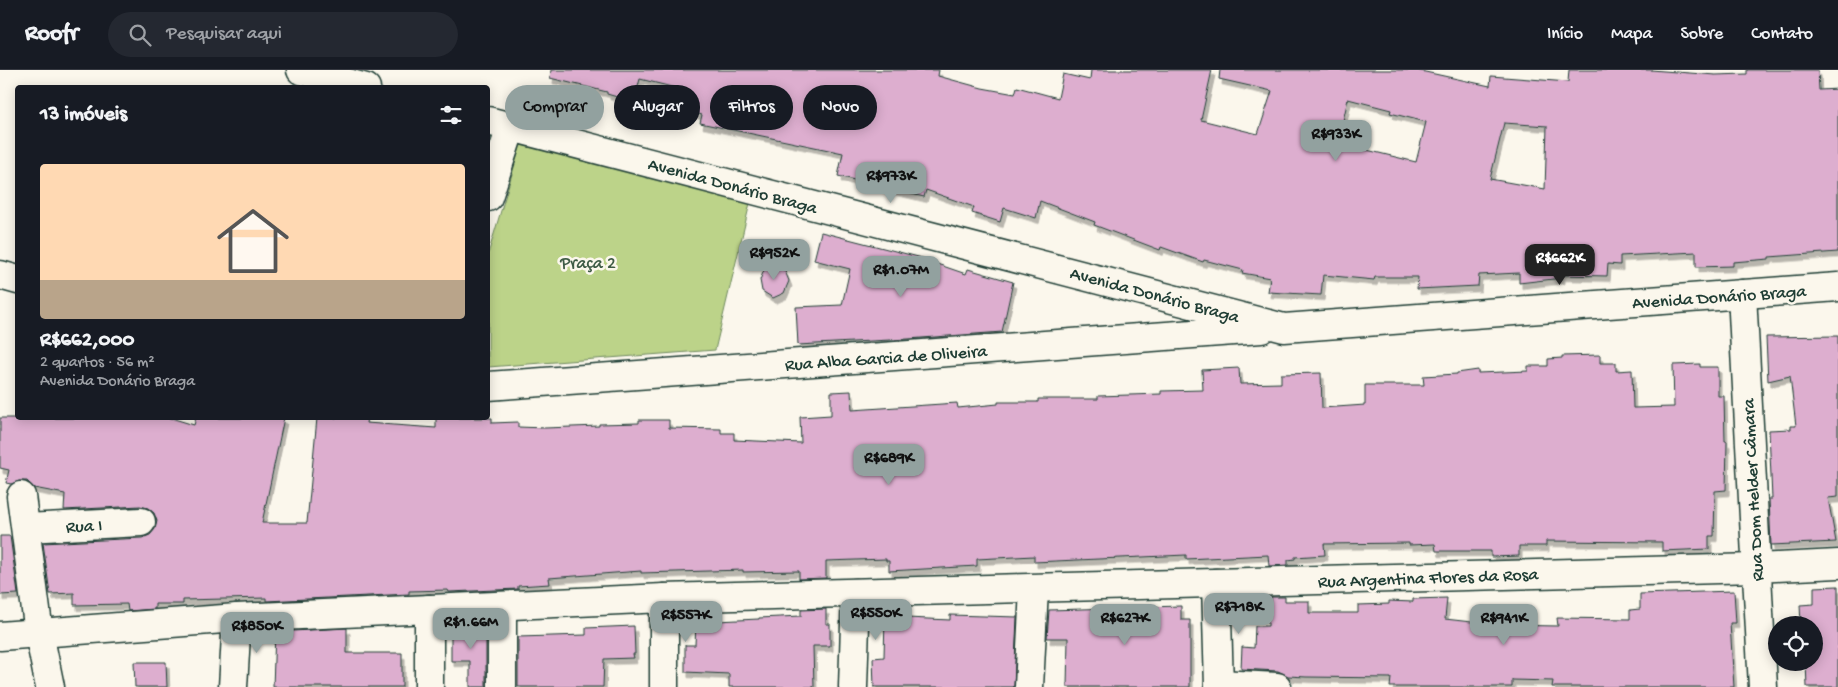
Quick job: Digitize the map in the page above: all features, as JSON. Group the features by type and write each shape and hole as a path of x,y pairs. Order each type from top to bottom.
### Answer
{"street":[{"path":"301,70 355,85"},
{"path":"490,184 499,124"},
{"name":"Avenida Donário Braga","path":"499,124 1284,328 1838,287"},
{"path":"0,275 15,279"},
{"name":"Rua Dom Helder Câmara","path":"1742,294 1763,687"},
{"name":"Rua Alba Garcia de Oliveira","path":"490,386 1284,328"},
{"path":"21,496 39,633 50,687"},
{"name":"Rua I","path":"26,528 141,522"},
{"name":"Rua Argentina Flores da Rosa","path":"0,636 237,618 664,598 1034,589 1838,564"},
{"path":"1216,583 1219,686 1277,687"},
{"path":"1029,687 1034,589"},
{"path":"853,687 856,594"},
{"path":"664,598 664,687"},
{"path":"502,606 502,687"},
{"path":"429,609 429,687"},
{"path":"233,687 237,618"}],"green space":[{"name":"Praça 2","path":"521,144 750,203 715,350 490,367 490,247"}],"building":[{"path":"551,70 939,70 938,76 982,88 1015,94 1017,87 1058,98 1063,74 1090,80 1091,70 1212,70 1201,120 1258,134 1272,91 1219,79 1220,70 1416,70 1490,86 1491,76 1568,82 1569,70 1651,70 1715,75 1747,74 1747,70 1818,70 1819,90 1838,89 1838,252 1769,257 1769,259 1733,262 1733,266 1696,267 1696,252 1620,256 1620,265 1608,264 1607,276 1562,275 1562,278 1519,283 1519,273 1479,275 1478,286 1417,289 1418,277 1375,277 1374,280 1323,275 1321,295 1268,292 1270,278 1242,273 1243,270 1204,260 1203,262 1161,247 1160,250 1094,225 1095,222 1040,201 1036,218 1004,208 1000,222 972,213 974,207 926,190 924,197 838,176 843,153 733,130 793,130 793,85 710,85 710,125 700,123 702,115 700,114 700,85 664,85 640,79 638,85 614,85 614,96 604,91 604,85 578,85 550,78","holes":["1348,99 1391,110 1390,113 1426,122 1416,162 1338,143","1504,123 1547,126 1545,189 1490,179"]},
{"path":"821,232 934,261 934,263 966,274 968,269 1013,282 1002,332 798,345 796,307 842,305 850,269 814,260"},
{"path":"775,265 785,271 789,281 784,293 773,298 762,291 760,280 764,270"},
{"path":"1838,336 1838,497 1828,498 1836,542 1771,545 1769,499 1772,499 1769,430 1791,429 1791,426 1796,426 1790,376 1768,381 1766,337"},
{"path":"1600,355 1600,363 1616,363 1616,371 1632,370 1633,408 1674,407 1673,365 1700,364 1700,367 1718,367 1718,396 1724,396 1725,441 1727,441 1726,490 1715,491 1714,536 1709,536 1709,549 1662,551 1662,542 1546,541 1546,546 1519,546 1519,556 1491,557 1491,551 1436,551 1435,544 1324,544 1325,555 1295,557 1295,559 1288,560 1288,565 1269,566 1268,555 1186,559 1186,555 1034,562 1034,556 977,559 977,566 889,571 889,561 886,561 886,559 826,561 826,578 799,579 799,571 743,572 743,570 641,573 641,571 549,578 550,584 518,586 518,589 449,592 448,590 409,591 409,594 266,601 266,598 183,600 183,604 155,604 155,609 128,611 127,604 74,605 74,593 50,594 43,543 142,538 150,535 155,529 157,521 154,513 148,508 140,506 64,510 65,494 34,488 27,481 6,483 9,470 0,468 0,418 15,418 15,420 178,420 194,425 195,420 284,420 262,523 307,523 317,420 367,420 366,423 436,428 436,420 490,420 492,418 492,423 518,422 518,427 545,428 639,423 639,420 669,420 669,428 721,429 721,433 734,433 734,440 801,443 800,417 831,415 831,392 851,391 852,410 957,403 958,408 998,404 998,402 1038,402 1038,399 1098,399 1098,396 1161,394 1161,391 1203,390 1202,370 1239,368 1240,384 1281,383 1281,374 1321,373 1322,408 1365,405 1365,385 1424,385 1423,376 1457,374 1478,370 1478,373 1528,371 1528,366 1548,366 1548,359 1562,358 1562,356"},
{"path":"0,536 10,536 18,594 0,595"},
{"path":"1838,586 1838,687 1807,687 1806,671 1823,671 1823,616 1801,616 1800,605 1814,604 1814,587"},
{"path":"1734,591 1736,623 1730,623 1734,687 1552,687 1553,681 1512,680 1512,687 1390,687 1391,678 1288,676 1278,671 1241,669 1242,647 1254,648 1255,626 1268,626 1268,601 1271,601 1271,597 1285,597 1285,601 1309,601 1309,613 1358,613 1358,605 1389,604 1389,601 1413,602 1413,599 1447,598 1445,619 1498,625 1558,626 1557,618 1630,619 1630,610 1640,609 1640,594"},
{"path":"1181,606 1181,620 1190,620 1190,687 1067,687 1068,638 1047,638 1049,610"},
{"path":"826,609 826,624 830,624 830,646 813,646 814,687 729,687 729,674 685,672 685,645 695,645 696,622 801,616 801,610"},
{"path":"950,615 1017,617 1014,687 874,687 873,658 884,657 885,617 950,620"},
{"path":"486,622 486,687 470,687 470,661 451,661 451,636 456,635 454,623"},
{"path":"634,626 634,658 604,659 603,687 518,687 518,637 586,635 586,628"},
{"path":"347,628 347,653 402,653 402,687 273,687 275,632"},
{"path":"134,662 166,662 167,687 135,687"}]}
